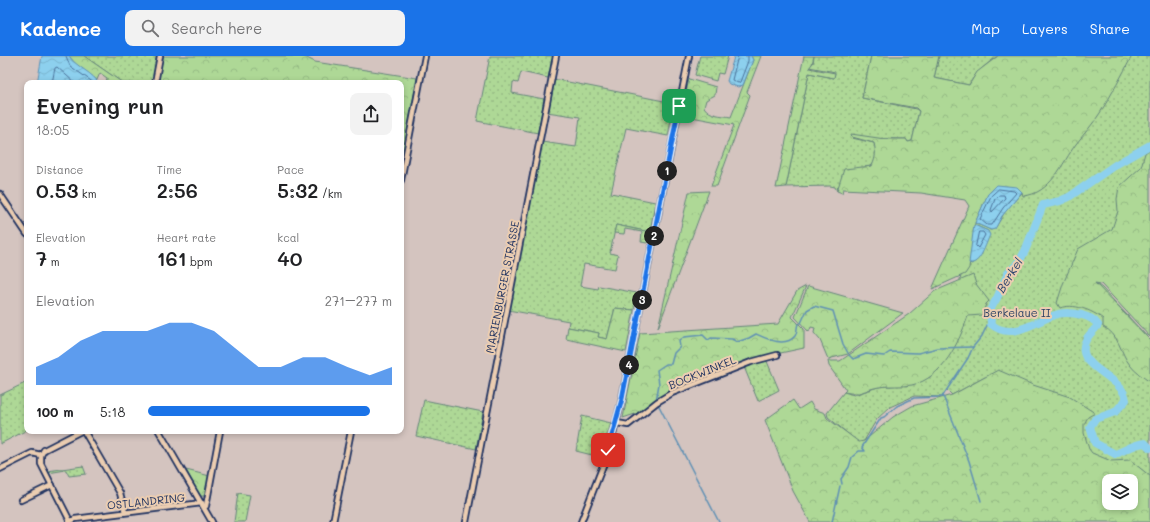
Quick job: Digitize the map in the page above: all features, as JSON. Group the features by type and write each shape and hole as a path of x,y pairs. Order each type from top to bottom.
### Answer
{"street":[{"path":"156,80 160,56"},
{"path":"404,164 425,56"},
{"name":"MARIENBURGER STRASSE","path":"466,522 556,56"},
{"path":"581,522 617,423 689,56"},
{"path":"0,194 24,230"},
{"name":"BOCKWINKEL","path":"617,423 628,425 657,402 672,393 751,362 778,355"},
{"path":"69,522 41,464 41,455 44,450 77,434"},
{"path":"85,434 120,494 125,512"},
{"path":"161,434 212,522"},
{"path":"203,505 206,506 219,434"},
{"path":"333,522 350,434"},
{"path":"0,469 32,453 41,455"},
{"path":"21,500 52,485"},
{"name":"OSTLANDRING","path":"69,522 75,519 125,512 203,505"}],"green space":[{"path":"69,56 84,56 119,80 107,80 107,78 100,73 97,80 77,66"},
{"path":"84,56 158,56 154,80 119,80"},
{"path":"163,56 303,56 315,62 417,78 404,150 404,80 159,80"},
{"path":"490,56 553,56 548,78 521,72 518,83 513,82 512,93 544,99 538,133 477,121"},
{"path":"700,56 728,56 723,74 718,73 716,81 695,75"},
{"path":"751,56 761,56 747,92 750,95 717,186 711,186 734,125 681,115 689,79 716,87 715,95 706,100 704,107 713,114 731,117 753,60"},
{"path":"804,56 814,56 812,64 809,68 835,73 834,78 809,73 786,187 776,188"},
{"path":"814,56 871,56 862,98 916,109 919,111 912,141 908,142 906,139 852,138 874,143 876,159 867,169 838,186 837,191 835,187 830,186 786,187 809,73 834,78 835,72 809,67 813,63"},
{"path":"871,56 939,56 934,78 969,85 977,72 998,56 1132,56 1100,113 1076,144 1055,176 1041,190 1033,194 1023,196 1022,192 1017,189 1005,187 988,194 975,223 969,268 965,274 932,289 969,206 965,200 921,193 843,189 842,193 837,191 844,169 872,166 874,160 874,143 852,137 851,134 885,139 906,139 908,142 912,141 919,111 916,108 862,98"},
{"path":"939,56 998,56 978,72 969,85 934,78"},
{"name":"Berkelaue II","path":"1109,56 1150,56 1150,168 1132,214 1075,267 1102,288 1150,340 1150,480 1138,476 1138,474 1133,474 1101,463 985,377 952,395 947,390 942,397 914,396 890,407 877,419 864,441 859,443 828,417 827,413 844,392 854,395 878,387 913,384 930,377 962,273 969,267 969,263 972,264 988,231 974,225 975,223 991,230 996,227 1006,210 1021,194"},
{"path":"553,79 674,103 668,136 626,128 611,193 655,202 650,232 616,225 610,253 618,255 615,269 584,264 580,286 598,289 599,286 637,293 634,310 615,308 607,339 598,337 599,333 568,327 569,321 508,310 542,142 576,147 580,117 547,112"},
{"path":"1150,149 1150,337 1101,284 1095,283 1150,340 1150,382 1130,365 1116,338 1103,327 1103,319 1082,308 1071,306 1060,308 1057,303 1063,284 1078,249 1112,229 1118,211 1117,199 1119,187 1141,167 1145,153"},
{"path":"709,191 658,328 689,192"},
{"path":"616,225 650,232 647,243 641,242 642,232 625,229 624,234 614,233"},
{"path":"973,275 976,284 989,301 986,304 982,315 968,316 960,337 948,358 933,375 912,385 879,387 859,393 844,392 846,390 829,366 828,361 840,361 909,314 935,291"},
{"path":"806,286 792,317 804,329 804,348 771,355 684,386 641,412 623,418 640,333 778,324 797,291"},
{"path":"808,286 903,313 848,354 828,359 820,340 814,333 815,328 811,327 809,332 795,317"},
{"path":"615,308 634,310 626,352 566,339 568,327 599,333 598,337 607,339"},
{"path":"766,359 779,390 758,401 744,367"},
{"path":"998,370 1033,385 1070,397 1095,413 1088,417 1084,424 1084,433 1089,449 1092,453 1111,461 1130,460 1150,476 1150,522 810,522 793,491 765,420 793,400 799,409 810,402 814,409 825,413 827,418 859,442 864,441 893,417 912,406 952,395"},
{"path":"24,383 24,432 0,444 0,395"},
{"path":"424,400 483,412 476,449 416,436"},
{"path":"582,416 611,423 600,457 576,451"},
{"path":"83,466 86,474 69,476 66,470 48,473 47,471"},
{"path":"186,470 210,476 205,496 200,496"},
{"path":"238,493 250,495 245,522 234,522"}],"water":[{"path":"42,56 69,56 76,64 96,80 38,80"},
{"path":"751,56 753,60 743,85 738,87 729,84 727,81 734,57"},
{"path":"997,185 1017,187 1022,192 1002,216 995,229 991,230 975,223 988,194"},
{"path":"974,225 988,231 990,235 979,258 973,263 969,263"}],"waterway":[{"name":"Berkel","path":"1150,145 1115,165 1069,197 1043,205 1025,251 1019,262 1008,273 990,310 991,324 999,329 1007,331 1024,328 1064,313 1082,315 1095,321 1098,325 1086,340 1084,349 1086,357 1092,364 1117,384 1123,391 1126,400 1115,412 1095,419 1090,427 1095,443 1115,454 1141,443 1145,443 1150,448"},
{"path":"801,323 807,310 814,306 833,311 843,344 848,353"},
{"path":"842,484 841,479 849,467 852,457 859,451 865,451 862,447 881,418 897,406 914,398 942,397 968,358 973,347 982,336 990,319"},
{"path":"656,401 659,384 657,370 666,364 671,364 674,353 680,347 679,341 684,337 703,335 708,340 711,338 732,339 737,342 756,334 781,342 791,340 795,336 798,324"},
{"path":"849,355 853,359 866,354 884,356 890,352 918,353 938,348 973,347"},
{"path":"943,396 969,461 981,501"},
{"path":"658,404 719,522"},
{"path":"832,522 840,486"}],"route":[{"path":"608,450 617,423 622,399 679,106"}]}
